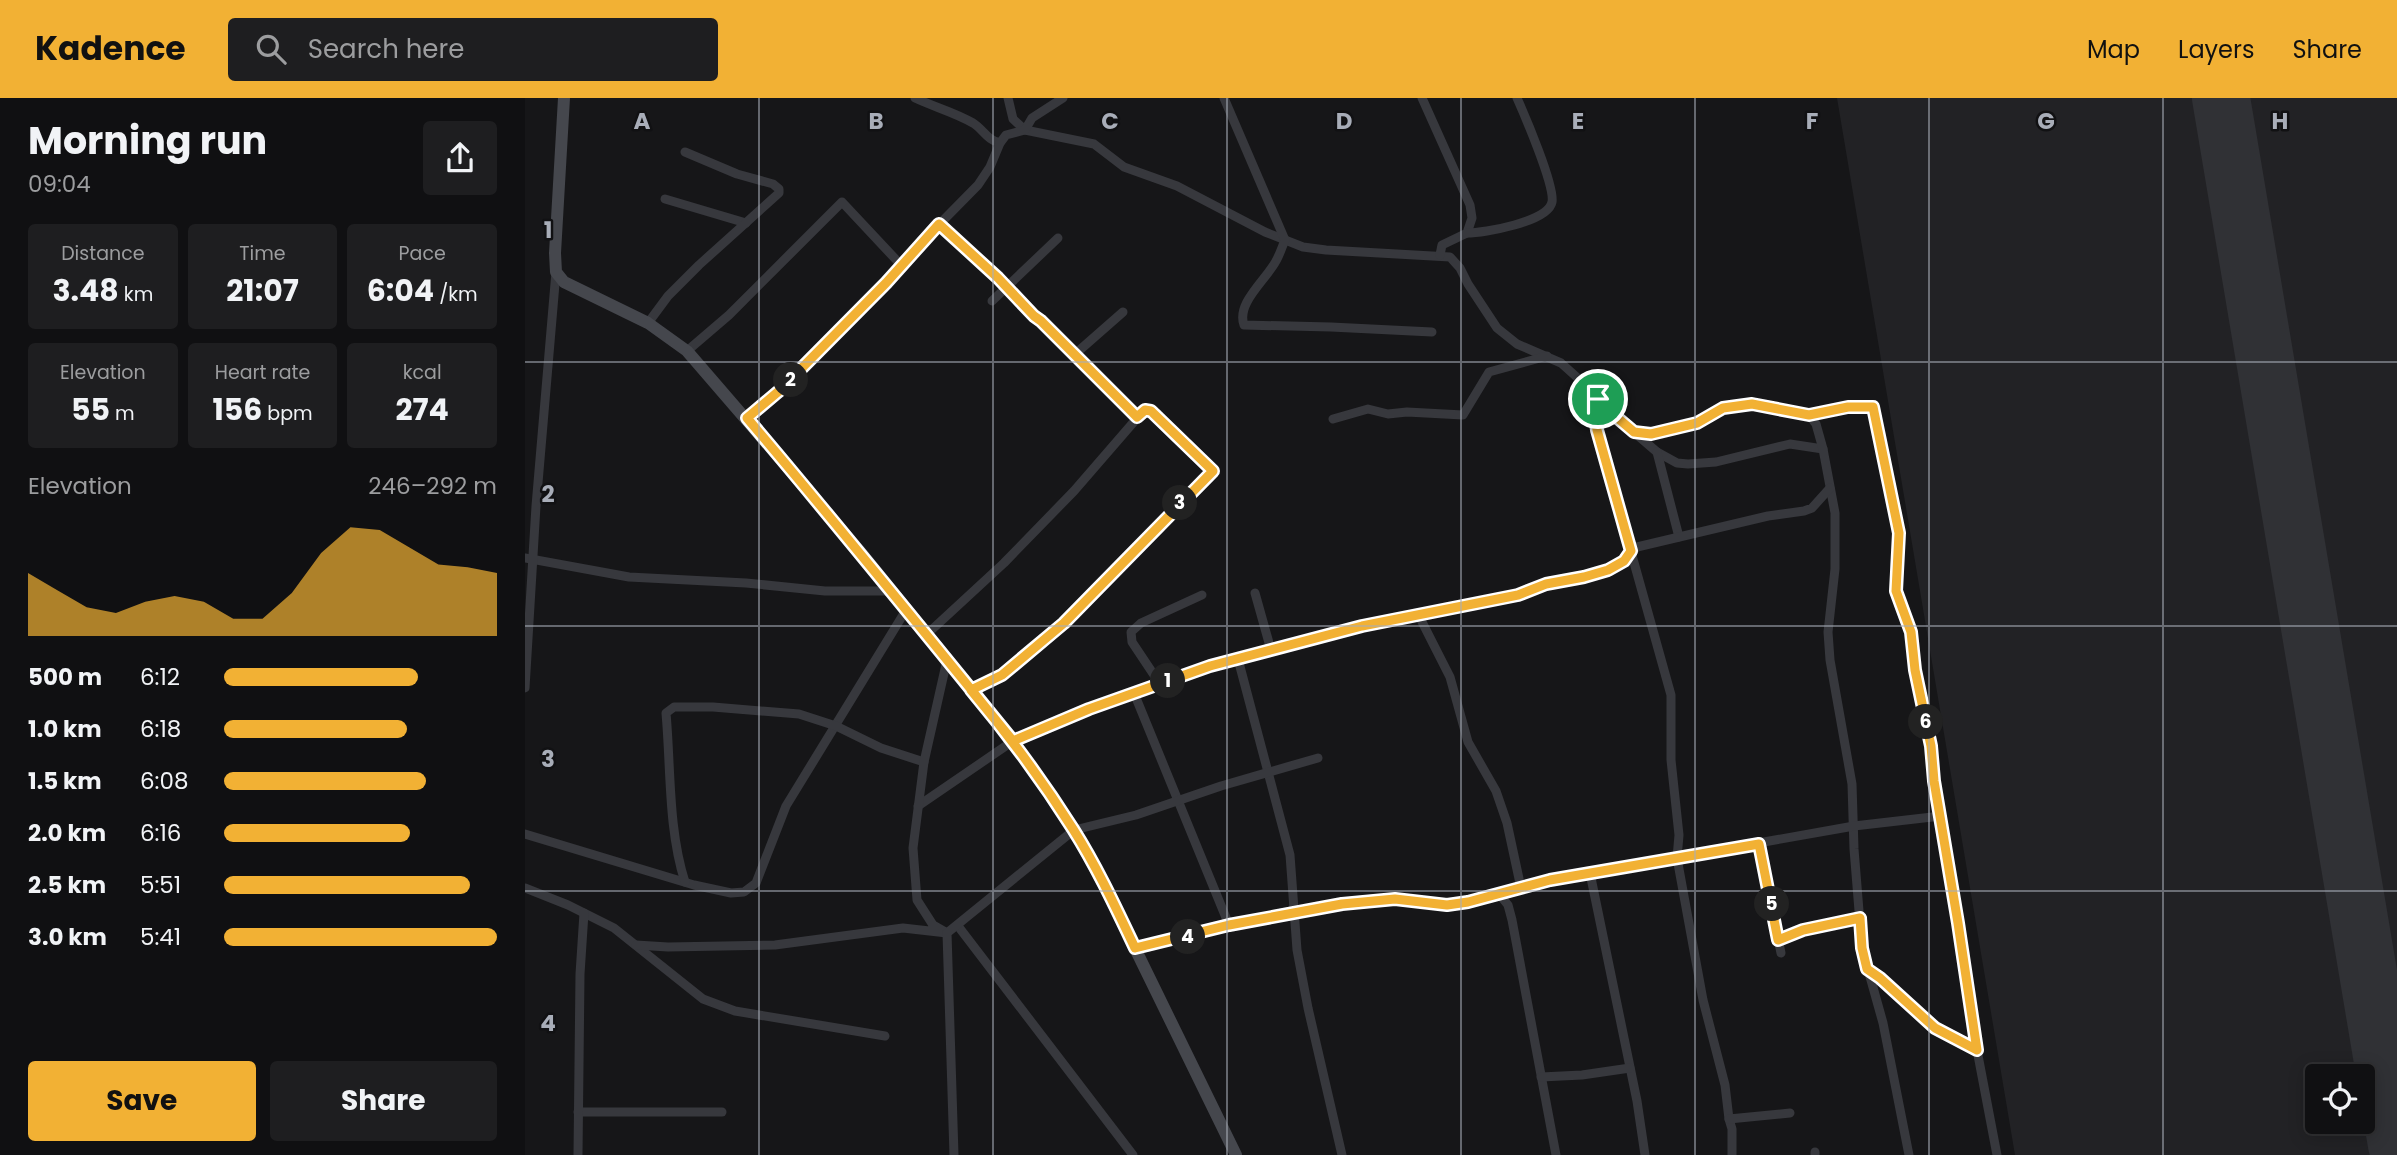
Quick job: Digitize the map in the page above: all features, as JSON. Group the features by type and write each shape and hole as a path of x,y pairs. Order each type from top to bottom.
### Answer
{"main road":[{"path":"564,98 556,272 564,282 648,323 687,351 747,418 1013,741 1074,830 1108,892 1236,1155"}],"street":[{"path":"915,98 977,125 990,141 1000,143"},
{"path":"1008,98 1013,119 1025,130"},
{"path":"1025,130 1032,118 1063,98"},
{"path":"1224,98 1285,240 1276,261 1245,305 1241,317 1244,326 1432,332"},
{"path":"1422,98 1470,205 1472,218 1467,233"},
{"path":"1440,255 1442,245 1467,233 1486,233 1525,221 1549,209 1552,203 1533,133 1517,98"},
{"path":"747,418 779,391 978,185 1006,135 1025,130 1094,144 1124,167 1177,186 1265,232 1303,247 1450,257 1455,260 1497,328 1517,344 1547,356 1568,369 1607,409 1657,452 1677,463 1716,462 1790,444 1823,449"},
{"path":"648,323 668,296 778,195 779,189 773,184 684,152"},
{"path":"665,199 746,223"},
{"path":"687,351 729,315 842,202 901,265"},
{"path":"939,224 1007,286 1137,417"},
{"path":"992,301 1058,238"},
{"path":"525,688 528,559 556,272"},
{"path":"1073,355 1123,312"},
{"path":"1333,419 1368,409 1388,414 1407,412 1463,415 1489,372 1547,356"},
{"path":"1598,399 1595,417 1597,430 1671,695 1671,760 1679,835 1677,858 1703,1000 1725,1085 1733,1141 1732,1155"},
{"path":"1634,432 1651,434 1679,429 1697,423 1723,408 1752,404 1809,415 1873,407 1899,533 1896,591 1911,632 1977,1050 1997,1155"},
{"path":"926,635 1004,563 1074,491 1145,410 1151,411 1213,471 1064,623 1002,675 971,690"},
{"path":"1809,415 1816,424 1823,449 1835,513 1837,542 1828,632 1830,660 1852,784 1862,948 1883,1023 1909,1155"},
{"path":"1657,452 1679,537"},
{"path":"918,806 1013,741 1134,693 1238,659 1362,626 1518,595 1546,584 1608,570 1624,561 1637,547 1768,516 1804,512 1812,508 1830,488"},
{"path":"528,559 629,577 746,583 825,591 891,591"},
{"path":"1255,593 1271,650"},
{"path":"1160,684 1132,642 1131,632 1141,623 1202,595"},
{"path":"525,834 685,883 731,893 744,892 756,883 786,807 906,610"},
{"path":"1418,614 1450,677 1468,742 1496,791 1507,822 1521,888"},
{"path":"1238,659 1290,855 1293,913 1308,1008 1342,1155"},
{"path":"947,660 924,762 913,848 917,900 933,925 947,933"},
{"path":"1134,693 1229,925"},
{"path":"685,883 677,859 666,713 674,708 713,707 799,715 836,726 881,748 924,762"},
{"path":"636,946 775,945 902,928 947,933 1074,830 1136,815 1318,758"},
{"path":"1135,948 1229,925 1342,904 1395,899 1447,905 1468,902 1590,873 1854,826 1941,816"},
{"path":"1759,844 1780,953"},
{"path":"1590,873 1645,1155"},
{"path":"525,888 614,928 703,999 735,1011 885,1036"},
{"path":"1499,894 1508,905 1513,920 1556,1155"},
{"path":"578,1155 580,974 585,913"},
{"path":"1778,940 1803,930 1860,918"},
{"path":"958,926 1133,1155"},
{"path":"947,933 954,1155"},
{"path":"1867,969 1935,1028 1977,1050"},
{"path":"1541,1077 1582,1075 1630,1068"},
{"path":"578,1112 722,1112"},
{"path":"1729,1119 1790,1113"}],"shaded area":[{"path":"1837,98 2397,98 2397,1155 2015,1155"}],"taxiway":[{"path":"2391,1111 2397,1110"}],"runway":[{"path":"2221,98 2397,1145"}],"route":[{"path":"1598,399 1595,417 1597,430 1631,551 1624,561 1608,570 1546,584 1518,595 1362,626 1210,666 1089,709 1013,741 971,690 906,610 863,555 747,418 779,391 886,283 939,224 1007,286 1137,417 1145,410 1151,411 1213,471 1098,590 1032,652 1002,675 971,690 1013,741 1074,830 1135,948 1229,925 1342,904 1395,899 1447,905 1468,902 1550,880 1759,844 1778,940 1825,924 1860,918 1867,969 1935,1028 1977,1050 1911,632 1896,591 1899,533 1873,407 1848,407 1809,415 1752,404 1723,408 1697,423 1651,434 1634,432 1598,399"}]}
